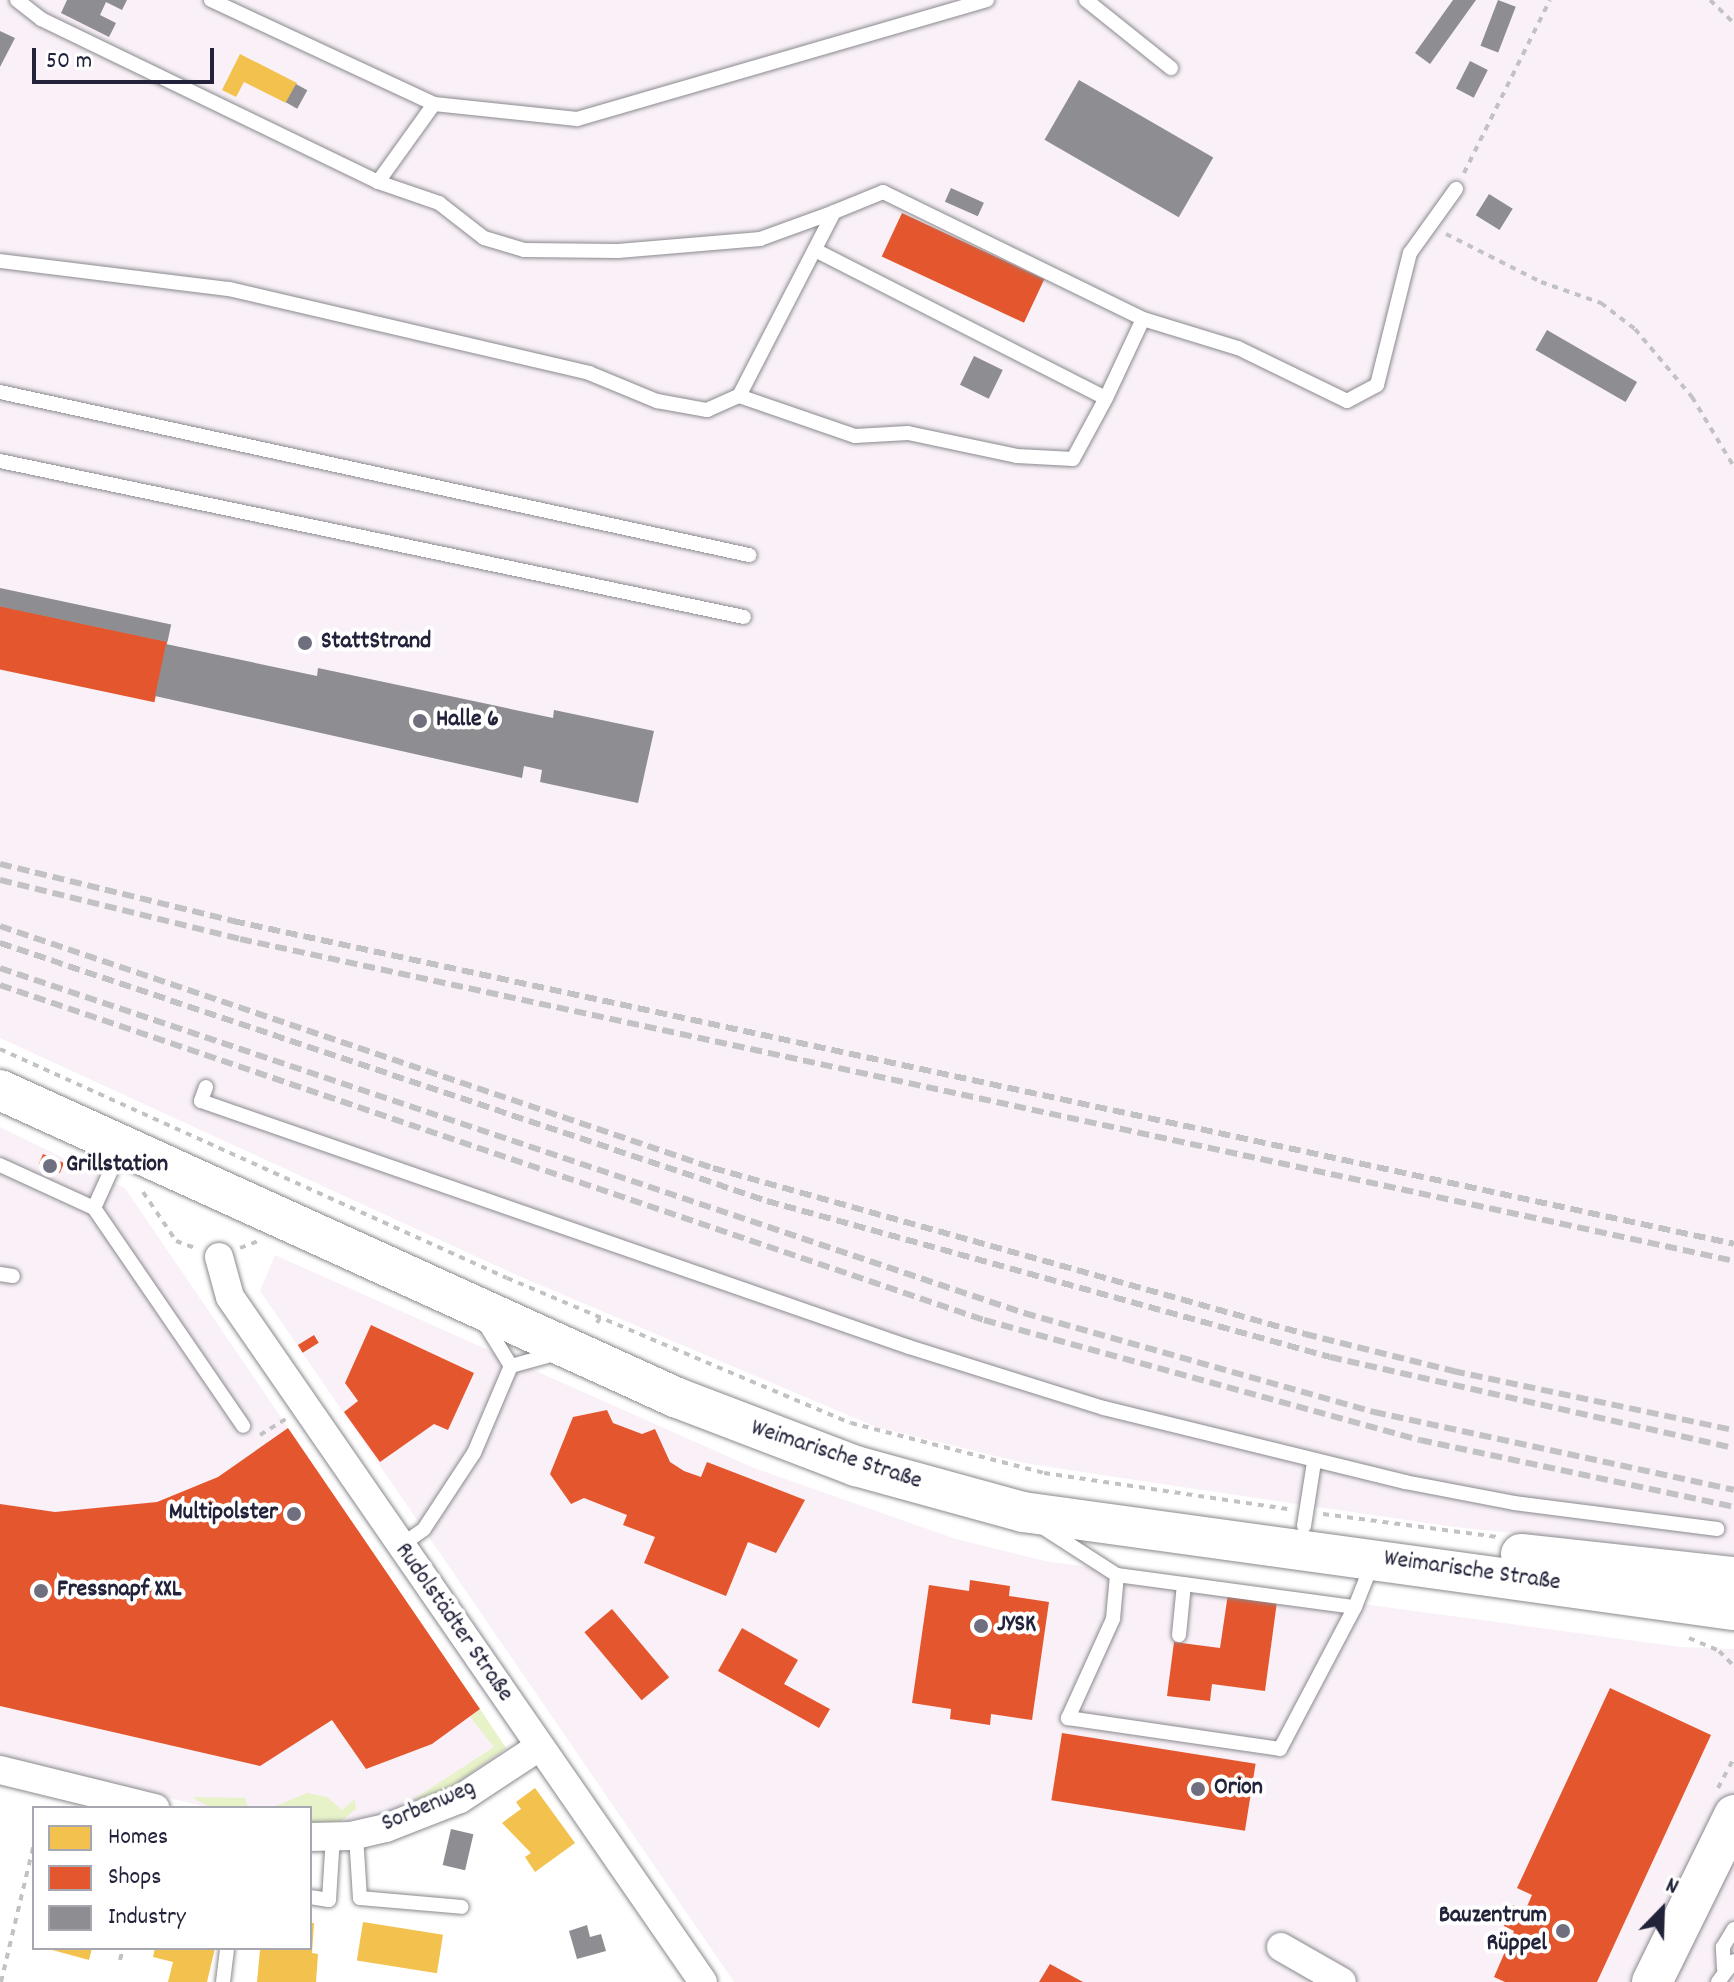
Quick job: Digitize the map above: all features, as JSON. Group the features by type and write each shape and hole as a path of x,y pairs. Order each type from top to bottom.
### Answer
{"main road":[{"name":"Weimarische Straße","path":"0,1064 685,1376 803,1425 970,1476 1734,1577"},
{"name":"Weimarische Straße","path":"0,1090 124,1142 475,1307 585,1337 817,1453 1023,1512 1734,1610"},
{"path":"1687,1605 1734,1657"},
{"path":"1652,1982 1734,1815"}],"street":[{"name":"Rudolstädter Straße","path":"219,1257 230,1297 703,1982"},
{"name":"Sorbenweg","path":"333,1836 460,1799 539,1747"},
{"path":"0,1770 147,1806"},
{"path":"1281,1947 1342,1982"}],"lane":[{"path":"17,0 41,19 378,182 439,203 484,238 524,250 618,251 760,239 883,192 1143,319 1238,348 1347,401 1377,385 1410,253 1456,189"},
{"path":"211,0 434,104 577,119 987,0"},
{"path":"1086,0 1171,68"},
{"path":"378,182 434,104"},
{"path":"0,261 229,289 589,373 657,401 707,410 739,396 834,212"},
{"path":"815,250 1106,398"},
{"path":"739,396 855,436 908,433 1017,456 1073,459 1143,319"},
{"path":"0,392 749,555"},
{"path":"0,461 744,617"},
{"path":"206,1087 201,1101 909,1347 1104,1408 1314,1462 1514,1503 1717,1529"},
{"path":"94,1208 124,1142"},
{"path":"0,1165 94,1208 243,1426"},
{"path":"475,1307 511,1366"},
{"path":"400,1546 424,1529 474,1453 511,1366 585,1337"},
{"path":"1305,1519 1314,1462"},
{"path":"1023,1512 1117,1575 1355,1607"},
{"path":"1117,1575 1113,1619 1068,1718 1280,1749 1355,1607 1374,1558"},
{"path":"1179,1635 1184,1584"},
{"path":"312,1897 329,1900 333,1836"},
{"path":"333,1836 360,1898 462,1907"},
{"path":"1726,1971 1723,1947 1734,1929"},
{"path":"223,1982 227,1950"}],"path":[{"path":"1456,189 1550,0"},
{"path":"1710,0 1734,23"},
{"path":"1429,226 1541,282 1601,303 1635,329 1692,397 1734,467"},
{"path":"0,1049 735,1376 906,1441 1044,1473 1305,1519 1511,1538"},
{"path":"142,1189 176,1241 219,1257 257,1241 261,1233"},
{"path":"585,1337 601,1316"},
{"path":"275,1427 283,1421"},
{"path":"1,1982 32,1851"},
{"path":"120,1960 122,1950"}],"shaded area":[{"path":"0,0 1734,0 1734,1555 1454,1527 1128,1479 1024,1463 876,1427 514,1274 0,1038"},
{"path":"0,1127 125,1188 506,1748 496,1758 426,1800 374,1817 320,1823 312,1823 312,1806 203,1806 0,1758"},
{"path":"275,1255 754,1468 956,1539 1045,1561 1681,1647 1734,1649 1734,1982 734,1982 260,1291"}],"green space":[{"path":"480,1709 506,1748 447,1790 411,1801 494,1747 470,1717"},
{"path":"307,1793 327,1797 342,1810 355,1799 356,1809 340,1822 312,1823 312,1806 276,1806"},
{"path":"192,1797 245,1798 247,1806 208,1806"}],"building: Homes":[{"path":"240,54 297,83 286,103 244,82 236,97 222,90"},
{"path":"535,1788 575,1843 535,1872 525,1857 531,1853 502,1823 521,1809 516,1802"},
{"path":"363,1922 443,1935 437,1973 357,1961"},
{"path":"314,1923 312,1953 318,1954 316,1982 257,1982 260,1950 312,1950"},
{"path":"52,1950 92,1950 89,1960"},
{"path":"155,1950 215,1950 207,1982 168,1982 173,1962 153,1957"}],"building: Shops":[{"path":"902,213 1044,279 1024,323 882,257"},
{"path":"0,606 167,642 154,702 0,669"},
{"path":"43,1154 64,1163 60,1173 39,1164"},
{"path":"371,1325 474,1373 448,1430 434,1424 380,1462 344,1412 358,1401 345,1383"},
{"path":"314,1335 319,1343 303,1353 298,1345"},
{"path":"607,1410 613,1423 642,1434 655,1429 670,1462 684,1471 701,1477 707,1462 805,1500 776,1553 748,1542 726,1596 644,1563 655,1537 623,1525 627,1515 584,1498 571,1504 550,1474 573,1417"},
{"path":"288,1428 480,1709 432,1744 366,1769 332,1720 260,1766 0,1706 0,1504 55,1512 157,1502 218,1477"},
{"path":"970,1580 1010,1586 1009,1596 1049,1602 1032,1720 991,1714 990,1725 950,1719 951,1709 912,1703 929,1585 969,1591"},
{"path":"1229,1587 1278,1594 1265,1691 1212,1684 1210,1701 1167,1696 1174,1642 1220,1648"},
{"path":"612,1609 669,1677 642,1700 584,1632"},
{"path":"742,1628 798,1660 784,1684 830,1709 819,1728 718,1671"},
{"path":"1610,1688 1711,1735 1597,1982 1505,1982 1494,1977 1514,1931 1504,1926 1513,1905 1525,1911 1532,1895 1517,1888"},
{"path":"1062,1733 1256,1764 1245,1831 1051,1800"},
{"path":"1050,1964 1083,1982 1039,1982"}],"building: Industry":[{"path":"67,0 127,0 122,10 106,2 100,15 116,23 109,37 61,13"},
{"path":"1453,0 1476,0 1430,64 1415,53"},
{"path":"1498,0 1516,7 1498,53 1480,46"},
{"path":"0,31 15,38 0,67"},
{"path":"1470,61 1488,70 1474,98 1456,89"},
{"path":"1079,80 1213,158 1179,217 1044,140"},
{"path":"296,84 307,90 297,109 286,102"},
{"path":"951,188 984,203 978,216 945,202"},
{"path":"1489,194 1513,209 1499,230 1476,215"},
{"path":"1547,330 1637,382 1626,402 1536,350"},
{"path":"974,356 1003,370 989,399 960,385"},
{"path":"0,588 171,624 167,642 0,606"},
{"path":"166,644 317,676 318,668 553,718 554,710 654,731 638,803 540,782 542,770 524,766 522,778 155,696"},
{"path":"451,1829 473,1834 465,1870 443,1865"},
{"path":"587,1925 590,1937 601,1934 606,1951 577,1959 569,1931"}],"railway":[{"path":"0,864 233,921 1734,1244"},
{"path":"0,880 240,939 1734,1261"},
{"path":"0,926 713,1168 1305,1334 1453,1371 1734,1430"},
{"path":"0,943 767,1201 1330,1357 1734,1448"},
{"path":"0,968 1024,1313 1374,1412 1734,1490"},
{"path":"0,985 984,1320 1420,1440 1734,1507"}],"place":[{"name":"StattStrand","path":"305,643"},
{"name":"Halle 6","path":"420,721"},
{"name":"Grillstation","path":"50,1166"},
{"name":"Multipolster","path":"294,1514"},
{"name":"Fressnapf XXL","path":"41,1591"},
{"name":"JYSK","path":"981,1626"},
{"name":"Orion","path":"1198,1789"},
{"name":"Bauzentrum Rüppel","path":"1563,1931"}]}
